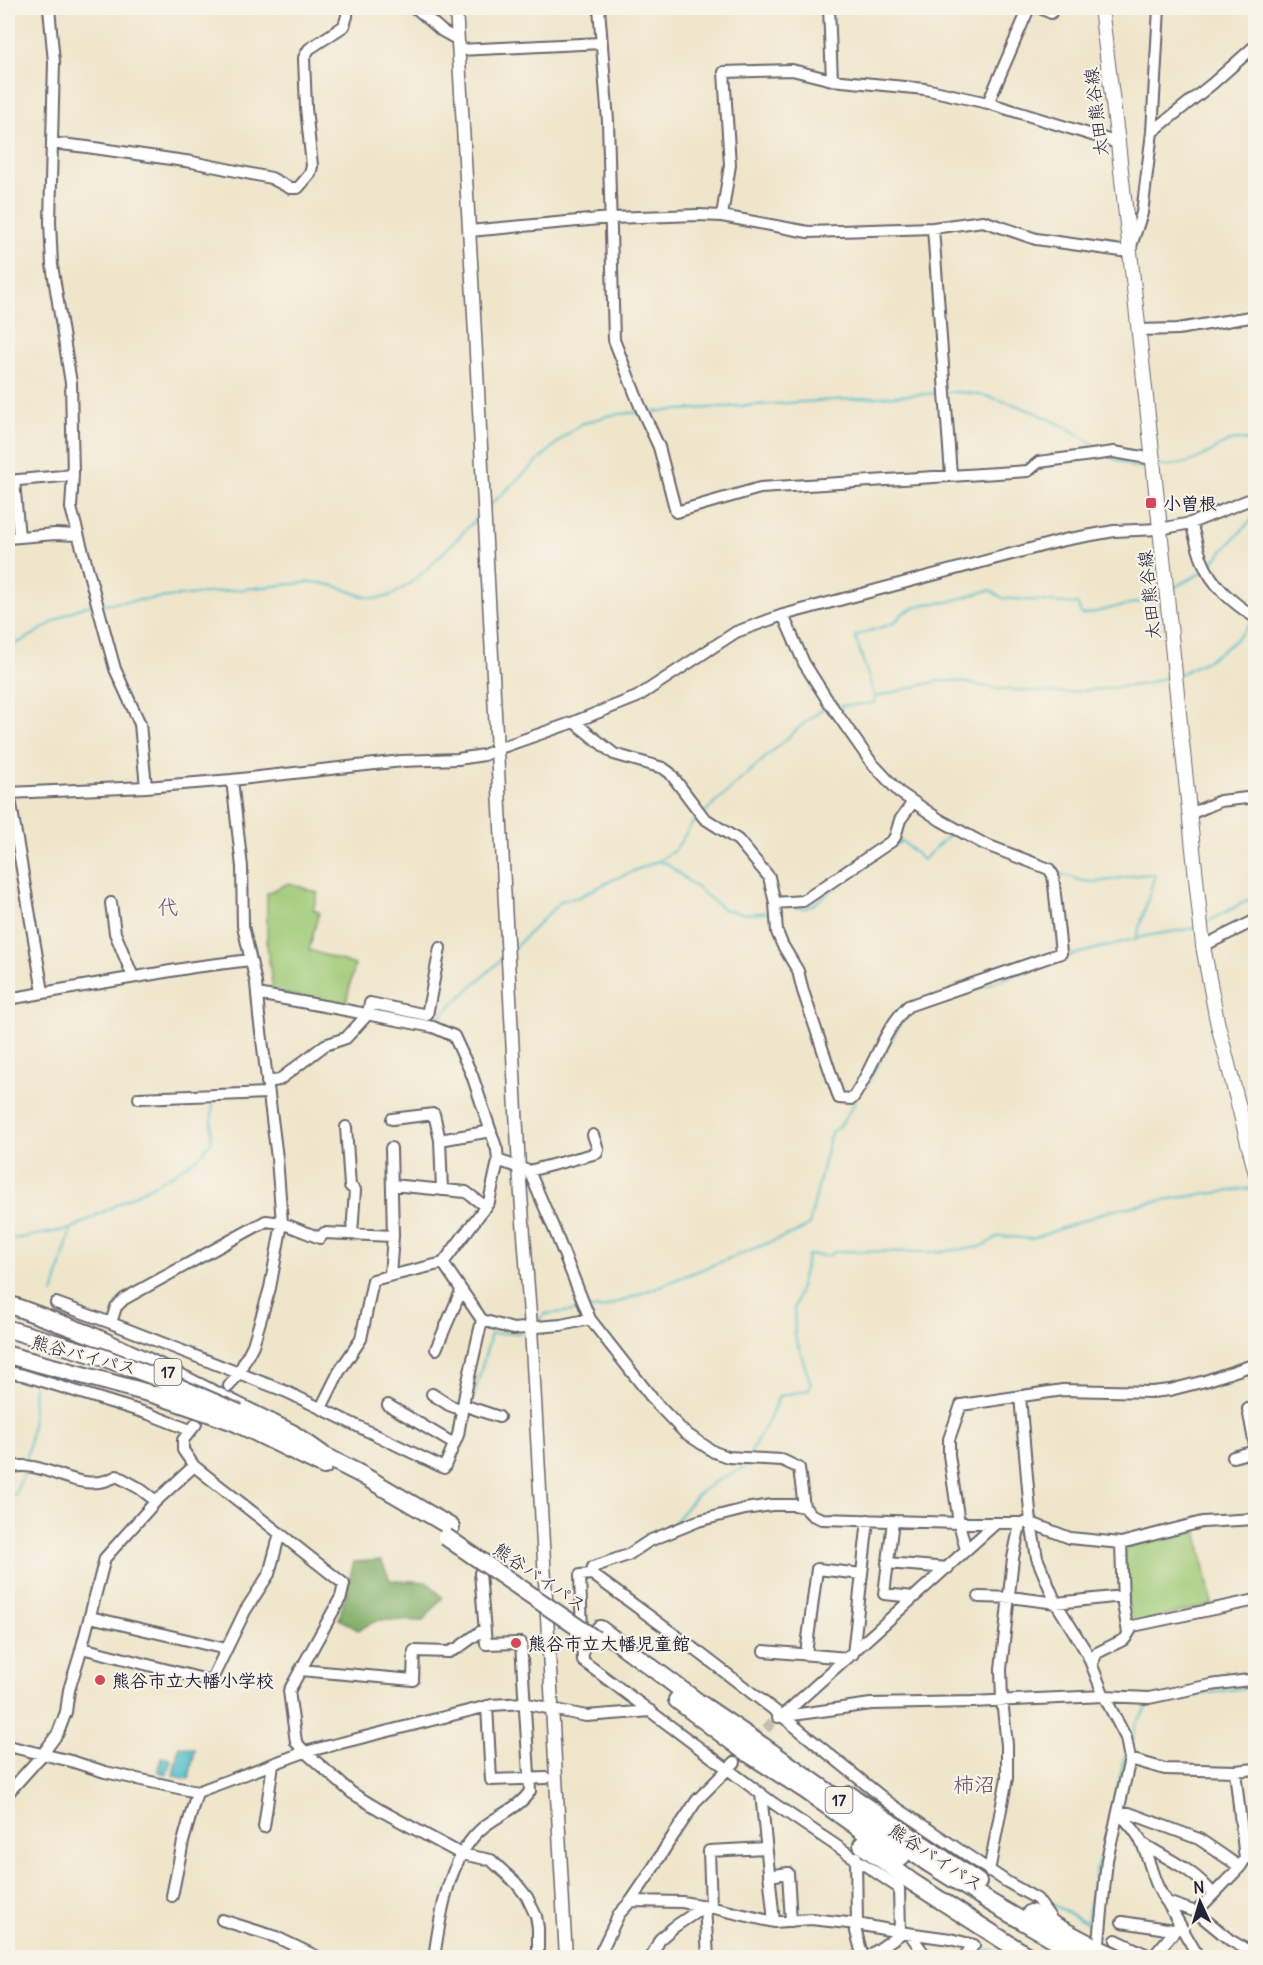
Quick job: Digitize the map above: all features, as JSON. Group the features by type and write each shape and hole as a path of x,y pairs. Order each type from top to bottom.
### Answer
{"highway":[{"name":"17","path":"8,1304 89,1334 143,1359 292,1433 322,1454"},
{"name":"17","path":"8,1329 153,1376 237,1417"},
{"name":"17","path":"8,1340 100,1367 237,1417"},
{"name":"熊谷バイパス","path":"8,1355 237,1417 322,1454 362,1475 763,1746 928,1863 993,1904 1095,1955"},
{"name":"熊谷バイパス","path":"237,1417 449,1532"},
{"name":"熊谷バイパス","path":"597,1634 735,1760 805,1790 864,1834 930,1878 1066,1958"},
{"name":"17","path":"698,1702 825,1777 984,1886 1057,1927 1095,1955 1119,1958"},
{"name":"17","path":"735,1760 818,1812 912,1882 1031,1958"}],"main road":[{"name":"太田熊谷線","path":"1101,8 1154,464 1203,946 1217,1021 1256,1174"}],"street":[{"path":"49,8 54,62 52,265 71,383 73,475 71,508 115,669 140,724 146,787"},
{"path":"52,143 192,162 271,178 290,188 298,188 310,174 312,166 304,58 309,49 344,26 347,8"},
{"path":"413,8 458,45 601,43"},
{"path":"456,8 497,749 524,1169 527,1328 566,1958"},
{"path":"599,8 608,121 614,340 659,447 676,512 760,488 1028,471 1039,462 1114,452 1154,464"},
{"path":"829,8 832,80"},
{"path":"988,103 1029,8"},
{"path":"1040,8 1051,13"},
{"path":"469,231 611,218 698,215 722,216 808,232 933,228 983,222 1036,239 1129,252 1142,213 1152,132 1159,8"},
{"path":"1152,132 1256,45"},
{"path":"722,216 730,165 724,72 792,70 832,80 925,89 988,103 1118,143"},
{"path":"933,228 951,475"},
{"path":"1138,330 1178,329 1256,316"},
{"path":"19,537 11,481 73,475"},
{"path":"43,992 8,793 146,787 484,755 637,697 736,632 783,615 1064,540 1114,531 1160,529 1191,523 1256,497"},
{"path":"1191,523 1206,568 1215,583 1232,601 1253,616"},
{"path":"8,538 78,535"},
{"path":"574,722 614,754 663,768 670,773 702,816 738,840 769,877 777,932 798,971 802,992 839,1098 852,1099 863,1084 896,1017 908,1006 1061,953 1051,872 984,844 899,792 871,762 828,701 804,663 783,615"},
{"path":"229,1386 253,1345 270,1288 282,1223 277,1158 257,994 243,926 242,867 232,780"},
{"path":"1190,814 1220,801 1256,797"},
{"path":"775,908 803,901 892,842 896,837 900,820 913,802"},
{"path":"111,903 115,933 133,977"},
{"path":"1203,946 1256,920"},
{"path":"139,1098 268,1089 325,1045 346,1038 368,1014 370,1003 427,1016 440,948"},
{"path":"8,999 133,977 250,960"},
{"path":"257,994 433,1027 454,1036 470,1069 491,1131 498,1161 489,1202 443,1263 374,1280 361,1339 339,1372 321,1408"},
{"path":"393,1119 434,1114 440,1140 442,1190"},
{"path":"346,1128 350,1186 355,1190 352,1234"},
{"path":"440,1140 491,1131"},
{"path":"524,1169 597,1153 598,1149 593,1135"},
{"path":"390,1275 393,1236 391,1149"},
{"path":"498,1161 512,1163 524,1169 554,1229 587,1313 656,1403 684,1432 714,1452 728,1457 782,1460 799,1468 804,1507"},
{"path":"392,1185 466,1192 486,1207"},
{"path":"111,1323 116,1307 124,1299 263,1223 282,1223 320,1238 324,1233 393,1236"},
{"path":"443,1263 482,1320 513,1329 561,1325 587,1313"},
{"path":"436,1349 461,1291"},
{"path":"56,1303 287,1392 444,1468 458,1434 482,1320"},
{"path":"966,1550 959,1523 949,1455 949,1439 961,1405 1063,1390 1152,1392 1170,1390 1256,1364"},
{"path":"8,1372 193,1427 183,1440 183,1450 194,1466 344,1584 341,1597 289,1691 296,1742 352,1792 427,1837 461,1854 491,1860 516,1883 536,1916 537,1958"},
{"path":"432,1394 448,1405 499,1417"},
{"path":"1020,1396 1025,1523 1056,1603 1087,1653 1104,1696 1126,1738 1130,1759 1107,1860 1095,1955"},
{"path":"388,1405 454,1444"},
{"path":"1233,1457 1255,1451 1248,1409 1256,1408"},
{"path":"8,1468 25,1466 37,1468 83,1483 108,1481 117,1476 140,1488 156,1501"},
{"path":"8,1793 58,1733 66,1712 69,1690 105,1558 156,1501 194,1466"},
{"path":"592,1574 593,1567 628,1555 649,1541 698,1521 772,1505 804,1507 812,1515 822,1518 1025,1523 1070,1538 1121,1543 1202,1522 1256,1519"},
{"path":"850,1656 868,1520"},
{"path":"892,1521 884,1594 914,1597"},
{"path":"989,1870 1007,1778 1007,1745 1001,1669 1013,1558 1025,1523"},
{"path":"779,1717 850,1656 995,1524"},
{"path":"82,1648 211,1681 245,1611 269,1574 280,1533"},
{"path":"1121,1543 1123,1596 1128,1633"},
{"path":"887,1563 948,1568"},
{"path":"806,1654 817,1569 861,1574"},
{"path":"434,1958 441,1911 461,1854 479,1831 525,1800 530,1791 521,1643 486,1644 480,1573"},
{"path":"927,1958 904,1933 899,1888 761,1793 735,1760 651,1711 583,1661 580,1575 592,1574 701,1654 888,1802 989,1870 1037,1899 1057,1927"},
{"path":"979,1598 1009,1598 1056,1603 1123,1596"},
{"path":"1092,1663 1097,1653 1125,1639 1133,1626 1256,1600"},
{"path":"90,1617 226,1649"},
{"path":"300,1670 413,1680 414,1651 449,1652 484,1629"},
{"path":"764,1651 850,1656"},
{"path":"779,1717 871,1704 1104,1696 1149,1698 1211,1685 1256,1679"},
{"path":"8,1746 71,1761 105,1772 197,1792 305,1752 487,1706 523,1703 586,1716 651,1711"},
{"path":"487,1706 491,1780 546,1778"},
{"path":"1130,1759 1165,1769 1235,1772 1256,1769"},
{"path":"598,1958 619,1914 650,1874 697,1800 735,1760"},
{"path":"264,1827 273,1764"},
{"path":"1196,1912 1245,1859 1235,1772"},
{"path":"172,1896 183,1842 197,1792"},
{"path":"761,1793 774,1922"},
{"path":"1118,1812 1132,1827 1142,1843 1161,1894 1167,1902 1177,1928 1199,1958"},
{"path":"1118,1812 1129,1813 1199,1839 1240,1867"},
{"path":"1142,1843 1163,1857 1188,1869 1214,1894"},
{"path":"708,1958 709,1851 766,1848"},
{"path":"856,1857 856,1924 864,1958 904,1933"},
{"path":"769,1876 788,1873 791,1921"},
{"path":"631,1901 682,1902 774,1922 811,1919 856,1924 950,1939 975,1951"},
{"path":"1167,1902 1196,1912 1230,1940 1251,1952"},
{"path":"651,1958 660,1939 674,1927 708,1906"},
{"path":"222,1920 276,1937 319,1957"},
{"path":"1122,1922 1177,1928"},
{"path":"1116,1940 1152,1957 1177,1928"},
{"path":"963,1958 975,1951"}],"green space":[{"path":"289,883 318,893 313,910 319,912 309,950 355,965 345,1006 273,991 267,945 267,893"},
{"path":"1197,1529 1212,1605 1130,1624 1124,1549"},
{"path":"381,1560 390,1580 428,1582 442,1598 423,1621 378,1620 358,1630 339,1619 354,1562"}],"water":[{"path":"179,1746 195,1749 189,1779 173,1776"},
{"path":"161,1757 171,1759 167,1774 158,1772"}],"waterway":[{"path":"462,9 467,11 467,8"},
{"path":"947,392 985,396 1027,409 1067,428 1099,449"},
{"path":"648,412 941,393"},
{"path":"489,506 581,424 611,415 639,412"},
{"path":"1157,466 1192,461 1227,442 1239,440 1256,442"},
{"path":"1109,456 1133,467 1149,467"},
{"path":"102,604 312,582 335,586 369,598 381,598 392,595 419,576 480,515"},
{"path":"1209,566 1256,515"},
{"path":"1173,588 1203,572"},
{"path":"840,706 874,703 875,697 855,636 894,623 903,613 924,604 948,602 990,590 1002,598 1077,604 1082,615 1143,601 1160,600"},
{"path":"8,647 19,643 71,612 93,605"},
{"path":"1179,674 1230,645 1253,620"},
{"path":"875,697 938,681 956,681 998,689 1062,693 1147,684 1169,678"},
{"path":"704,813 796,730 825,707"},
{"path":"513,949 561,901 579,897 660,860 675,850 699,817"},
{"path":"894,845 902,841 923,860 952,832"},
{"path":"855,872 877,857"},
{"path":"659,862 666,863 723,909 745,914 772,912"},
{"path":"1058,873 1090,882 1155,874 1136,940"},
{"path":"792,907 806,908 814,904 848,877"},
{"path":"1205,923 1256,896"},
{"path":"866,1086 902,1020 914,1011 1065,957 1146,936 1195,928"},
{"path":"430,1021 440,1016 502,959"},
{"path":"8,1240 71,1229 170,1176 201,1155 211,1143 213,1097"},
{"path":"589,1309 604,1308 809,1225 831,1132 840,1126 856,1101"},
{"path":"749,1455 769,1420 779,1396 808,1390 811,1384 795,1336 794,1310 808,1255 828,1256 836,1251 937,1252 981,1247 999,1236 1032,1239 1109,1211 1169,1199 1252,1188"},
{"path":"53,1294 71,1229"},
{"path":"535,1322 545,1314 583,1310"},
{"path":"472,1403 491,1334 521,1333"},
{"path":"26,1462 32,1426 34,1385"},
{"path":"463,1435 470,1411"},
{"path":"670,1527 696,1496 714,1482 745,1467 746,1463"},
{"path":"8,1502 15,1494 25,1471"},
{"path":"1133,1741 1135,1725 1149,1705 1171,1699 1256,1686"},
{"path":"1043,1899 1087,1923 1096,1870 1107,1834 1125,1755"},
{"path":"974,1951 991,1950 1005,1958"}],"tunnel":[{"path":"735,1762 777,1717"}],"place":[{"name":"小曽根","path":"1151,503"},
{"name":"熊谷市立大幡児童館","path":"516,1643"},
{"name":"熊谷市立大幡小学校","path":"100,1680"}],"district":[{"name":"代","path":"168,907"},
{"name":"柿沼","path":"974,1784"}]}
